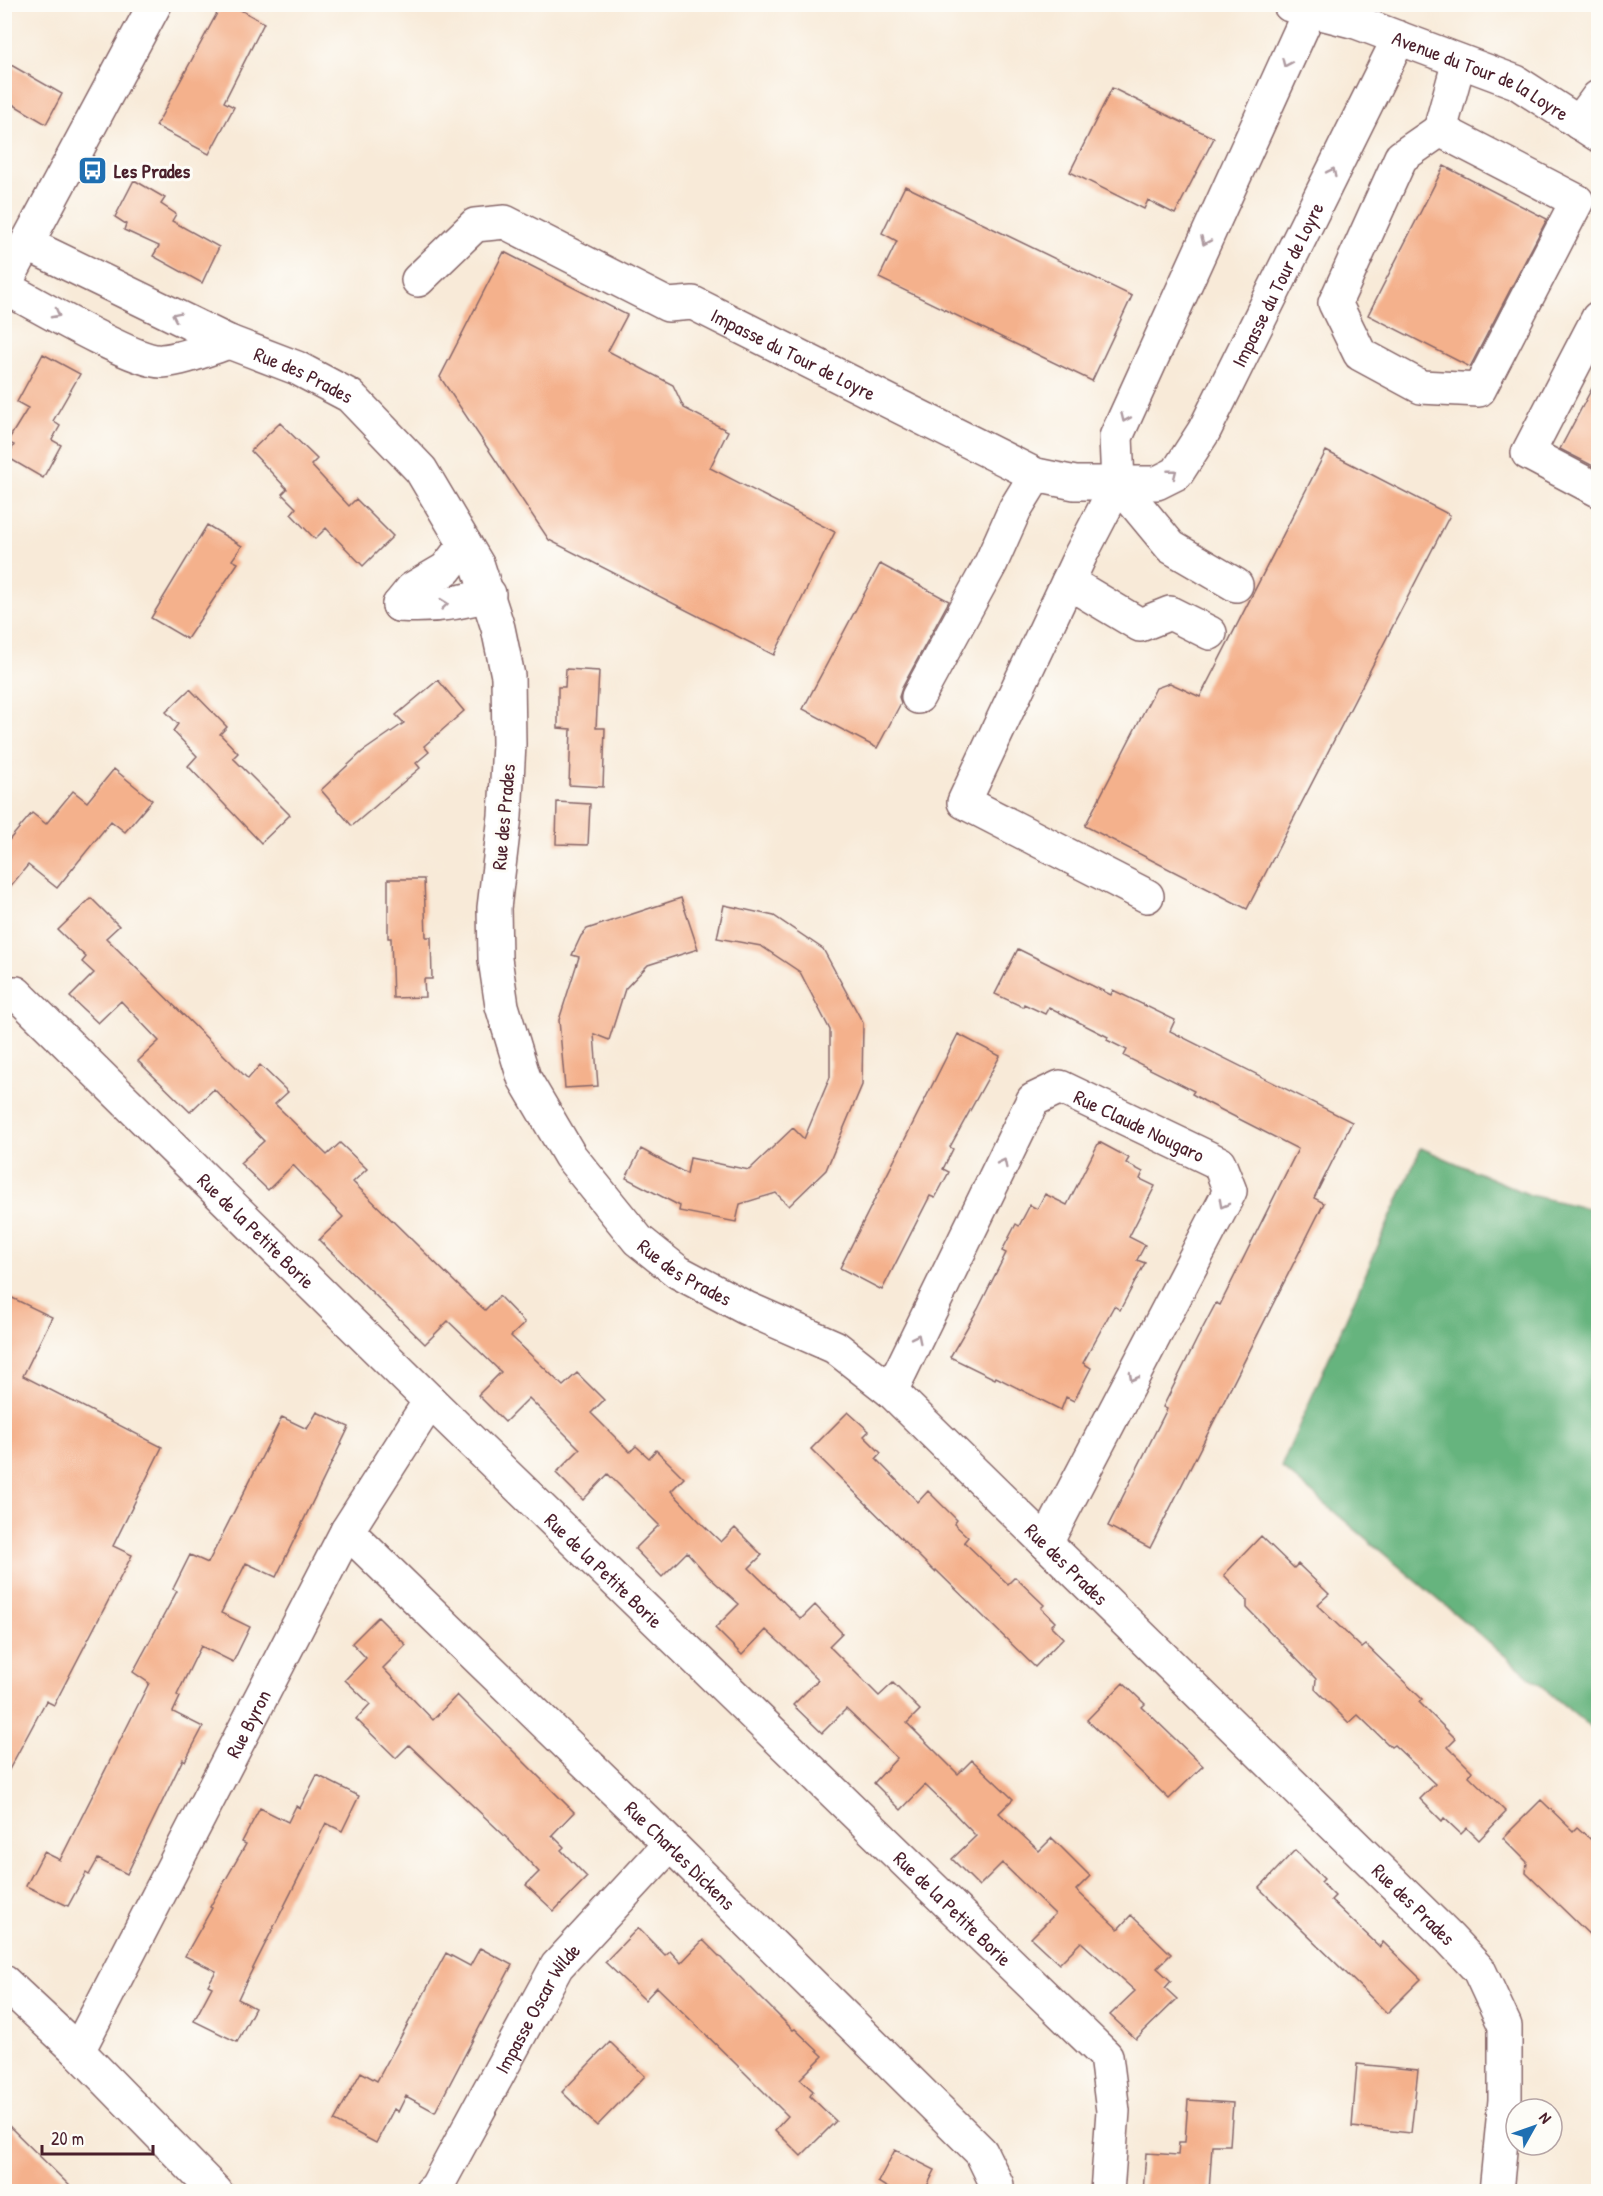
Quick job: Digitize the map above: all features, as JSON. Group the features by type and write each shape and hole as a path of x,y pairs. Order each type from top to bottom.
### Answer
{"street":[{"path":"4,287 155,4"},
{"path":"1147,896 964,801 1068,582 1118,483 1116,437 1300,7"},
{"name":"Avenue du Tour de la Loyre","path":"1300,7 1356,22 1385,24 1459,61 1516,82 1589,129"},
{"name":"Impasse du Tour de Loyre","path":"418,280 475,225 505,222 668,304 693,303 1036,475 1075,483 1157,483 1177,473 1204,431 1385,24"},
{"path":"1440,130 1577,201 1479,390 1421,387 1360,354 1335,303 1401,157 1440,130 1459,61"},
{"path":"1589,129 1599,96"},
{"name":"Rue des Prades","path":"27,244 229,342 297,368 350,396 422,470 478,566 489,594 498,628 508,676 509,744 505,816 494,908 495,959 502,1006 524,1078 570,1156 638,1240 678,1272 746,1308 835,1347 891,1391 1479,1970 1505,2026 1505,2100 1496,2192"},
{"name":"Rue des Prades","path":"4,287 123,349 160,362 188,356 229,342"},
{"path":"1599,318 1528,453 1599,490"},
{"path":"918,698 991,563 1015,509 1036,475"},
{"path":"1118,483 1171,547 1236,585"},
{"path":"465,544 446,569 412,589 399,605 451,603 489,594"},
{"path":"1068,582 1140,625 1170,613 1210,633"},
{"name":"Rue de la Petite Borie","path":"4,994 16,993 430,1401 1106,2056 1113,2111 1107,2192"},
{"name":"Rue Claude Nougaro","path":"891,1391 1034,1100 1060,1087 1219,1163 1230,1191 1046,1543"},
{"name":"Rue Byron","path":"78,2051 347,1531 430,1401"},
{"name":"Rue Charles Dickens","path":"347,1531 981,2152 998,2185 997,2192"},
{"name":"Impasse Oscar Wilde","path":"431,2192 436,2188 557,1966 669,1844"},
{"path":"4,1982 78,2051 216,2192"}],"green space":[{"path":"1421,1148 1530,1195 1598,1211 1598,1734 1281,1467"}],"building":[{"path":"222,4 230,4 264,23 224,102 234,107 209,154 156,126"},
{"path":"4,61 62,94 46,124 4,99"},
{"path":"1112,88 1214,138 1175,214 1148,200 1144,209 1070,172"},
{"path":"1444,166 1547,219 1470,367 1368,315"},
{"path":"134,180 165,198 161,204 176,214 172,221 219,247 202,283 153,256 159,246 124,230 126,224 115,217"},
{"path":"905,186 1132,296 1092,381 879,278 897,241 882,233"},
{"path":"504,252 627,315 608,351 673,385 684,408 728,431 710,468 835,532 774,655 549,540 440,377"},
{"path":"43,354 80,374 53,421 60,426 52,440 61,445 43,478 7,457 14,445 7,442 28,408 17,402"},
{"path":"1599,375 1599,469 1560,449"},
{"path":"280,423 317,459 311,465 349,506 356,499 393,536 363,566 326,528 315,539 291,514 296,508 282,494 287,489 251,451"},
{"path":"1326,451 1450,515 1247,909 1085,826 1156,688 1170,683 1200,697"},
{"path":"207,525 242,546 232,560 238,563 187,639 151,618"},
{"path":"880,564 949,601 902,688 899,697 901,703 877,748 803,709"},
{"path":"566,669 599,671 596,728 605,728 603,787 569,785 571,729 558,728 558,687 565,687"},
{"path":"438,680 464,711 424,746 429,752 416,763 420,768 352,826 321,790 362,752 404,723 396,715"},
{"path":"190,689 227,727 220,734 238,753 233,758 290,815 261,843 188,766 197,756 173,731 178,724 166,712"},
{"path":"114,769 152,800 125,832 111,821 57,888 28,865 4,894 4,846 32,813 46,824 73,791 87,802"},
{"path":"557,802 590,804 588,845 556,844"},
{"path":"388,879 424,879 426,937 431,937 432,979 424,979 425,997 393,998 391,938 388,938"},
{"path":"91,898 119,926 106,938 248,1079 260,1065 288,1092 275,1104 327,1155 340,1143 367,1169 353,1182 471,1298 485,1310 499,1296 525,1323 511,1336 563,1386 577,1373 604,1400 591,1413 630,1452 636,1446 649,1458 656,1450 684,1478 671,1491 701,1523 721,1542 735,1528 762,1555 749,1568 801,1619 815,1605 842,1633 829,1646 879,1696 893,1683 920,1710 907,1723 958,1774 972,1760 1013,1799 999,1813 1039,1851 1052,1838 1090,1876 1076,1890 1118,1929 1131,1915 1171,1954 1157,1968 1171,1981 1165,1988 1177,1999 1136,2039 1110,2015 1135,1991 1081,1942 1059,1964 1031,1938 1055,1914 1002,1863 979,1886 952,1859 976,1836 925,1785 901,1810 874,1783 897,1758 846,1709 822,1733 793,1705 818,1680 766,1630 742,1655 715,1628 739,1604 708,1576 687,1552 662,1577 635,1549 659,1525 608,1474 583,1500 556,1473 580,1449 529,1398 505,1422 478,1395 501,1372 448,1321 425,1344 319,1240 343,1217 293,1165 268,1190 240,1163 264,1141 214,1089 190,1112 138,1061 159,1041 121,1001 98,1023 70,997 94,973 82,962 86,957 58,930"},
{"path":"681,898 698,949 648,965 625,989 609,1040 594,1034 598,1086 565,1088 559,1020 579,957 572,955 581,936 587,929"},
{"path":"724,905 774,916 823,949 863,1023 862,1085 826,1170 789,1206 776,1193 740,1204 736,1222 679,1211 680,1206 626,1178 641,1149 687,1174 690,1158 749,1170 793,1128 804,1139 830,1077 830,1030 800,972 761,946 717,938"},
{"path":"1018,949 1111,995 1113,990 1175,1020 1170,1031 1352,1122 1314,1198 1324,1203 1150,1548 1108,1526 1167,1409 1163,1407 1197,1339 1216,1303 1220,1305 1298,1149 1204,1101 1192,1094 1194,1091 1124,1056 1127,1050 1107,1040 1108,1037 1049,1007 1045,1014 995,994"},
{"path":"958,1034 1000,1056 950,1147 953,1149 943,1169 949,1172 935,1198 930,1196 882,1290 840,1268"},
{"path":"1099,1142 1129,1158 1126,1163 1143,1172 1140,1179 1155,1186 1129,1237 1145,1245 1137,1260 1145,1263 1120,1310 1114,1306 1083,1363 1091,1368 1074,1401 1066,1397 1061,1410 950,1357 978,1309 1006,1253 1002,1251 1016,1224 1019,1226 1030,1205 1037,1209 1045,1194 1067,1205"},
{"path":"4,1294 52,1317 23,1376 162,1447 113,1546 132,1555 54,1705 46,1701 4,1779"},
{"path":"317,1412 349,1427 276,1577 246,1563 221,1613 250,1627 233,1662 201,1646 177,1695 180,1697 173,1712 203,1727 185,1761 183,1759 127,1874 98,1859 89,1875 86,1873 68,1906 26,1886 44,1852 60,1860 149,1683 133,1672 177,1591 173,1589 190,1555 208,1563 282,1417 307,1429"},
{"path":"848,1412 869,1431 864,1436 881,1453 876,1459 918,1502 928,1491 957,1520 954,1524 968,1537 964,1542 1008,1584 1015,1577 1044,1605 1041,1608 1055,1622 1051,1626 1063,1638 1035,1667 811,1449"},
{"path":"1261,1536 1294,1568 1298,1564 1329,1594 1317,1605 1362,1648 1366,1645 1422,1699 1419,1702 1456,1739 1448,1747 1472,1771 1469,1776 1506,1812 1479,1840 1467,1828 1461,1834 1444,1818 1442,1821 1420,1799 1435,1784 1394,1745 1391,1747 1358,1715 1349,1723 1315,1689 1316,1679 1247,1608 1247,1599 1224,1575"},
{"path":"378,1617 406,1645 383,1668 433,1720 457,1695 574,1812 552,1835 564,1847 561,1850 587,1877 554,1911 526,1885 539,1872 509,1840 409,1745 396,1758 356,1719 370,1704 345,1680 366,1658 352,1643"},
{"path":"1123,1683 1145,1704 1142,1707 1203,1766 1169,1799 1087,1720"},
{"path":"317,1775 359,1796 342,1831 326,1823 244,1986 238,1999 255,2008 237,2042 194,2021 212,1987 208,1985 216,1971 185,1956 246,1844 242,1842 260,1808 288,1822 296,1806 300,1808"},
{"path":"1541,1800 1573,1831 1577,1827 1599,1847 1599,1944 1526,1873 1527,1862 1503,1838"},
{"path":"1295,1850 1324,1879 1321,1882 1335,1896 1331,1900 1380,1947 1383,1942 1421,1979 1387,2013 1259,1888"},
{"path":"638,1928 665,1955 670,1951 681,1963 703,1940 793,2030 795,2029 823,2056 800,2079 813,2091 810,2096 836,2121 801,2156 775,2130 788,2116 736,2064 657,1987 645,2000 605,1962"},
{"path":"480,1948 512,1965 435,2112 406,2096 398,2112 394,2109 376,2143 334,2121 361,2072 377,2081 446,1953 470,1966"},
{"path":"610,2042 645,2076 597,2126 562,2092"},
{"path":"1357,2064 1418,2070 1411,2133 1352,2127"},
{"path":"1188,2100 1233,2103 1230,2145 1212,2145 1209,2192 1143,2192 1146,2153 1178,2155 1179,2142 1185,2142"},
{"path":"4,2121 76,2192 4,2192"},
{"path":"895,2150 935,2170 924,2192 894,2192 878,2182"}],"place":[{"name":"Les Prades","path":"93,170"}]}
